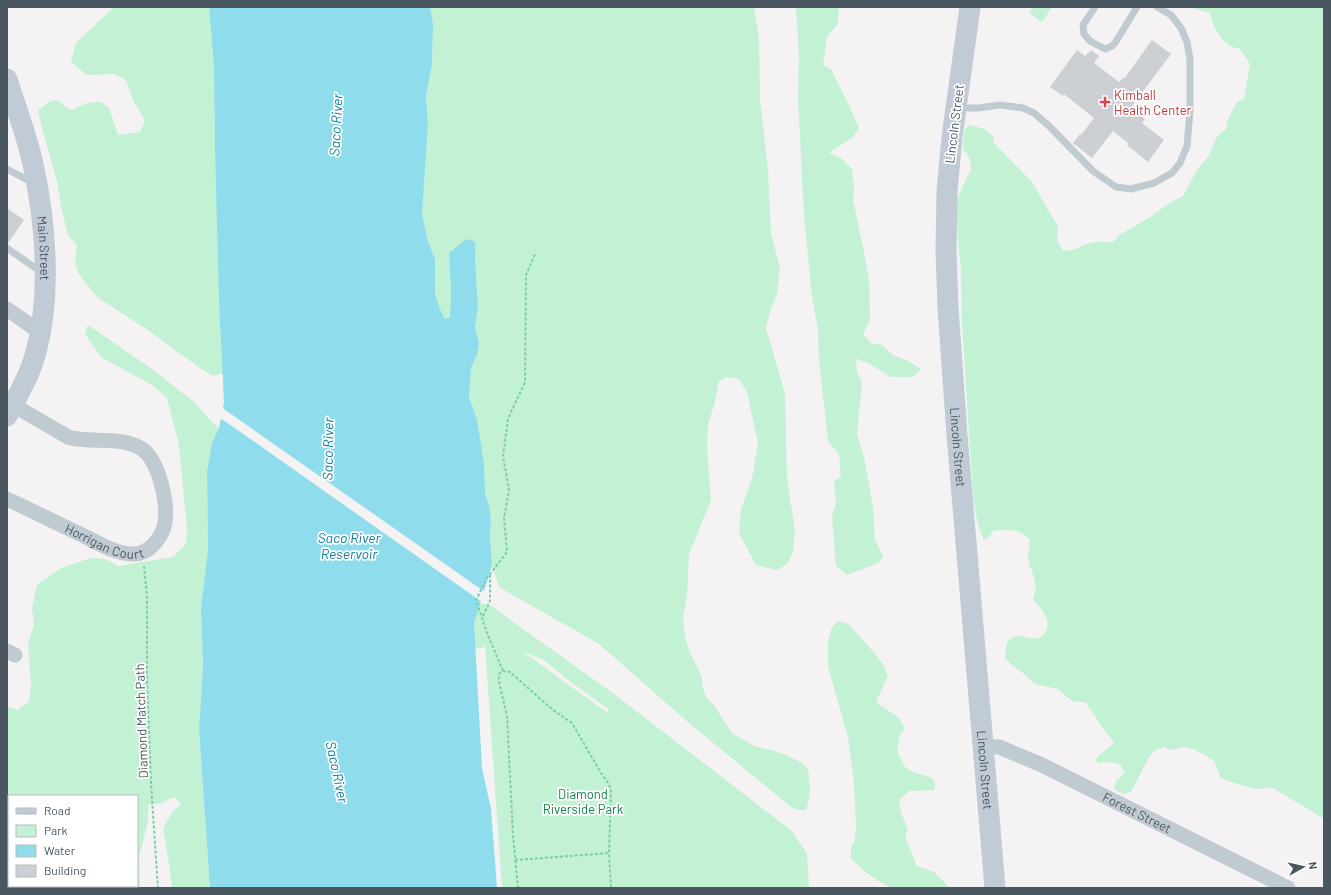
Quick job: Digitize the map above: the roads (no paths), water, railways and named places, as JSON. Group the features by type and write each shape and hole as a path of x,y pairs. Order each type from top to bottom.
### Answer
{"street":[{"name":"Lincoln Street","path":"970,7 956,108 947,191 946,251 955,409 995,888"},
{"name":"Main Street","path":"7,78 14,111 32,162 37,185 42,211 45,275 44,303 36,352 25,381 10,410"},
{"path":"7,309 40,332"},
{"name":"Horrigan Court","path":"7,499 110,549 128,554 143,553 156,542 165,520 163,494 159,477 155,465 147,453 130,444 107,440 77,439 68,437 10,410"},
{"name":"Forest Street","path":"982,746 1000,747 1042,765 1288,888"}],"lane":[{"path":"1095,7 1083,25 1084,34 1090,41 1105,49 1115,43 1137,7"},
{"path":"956,108 978,108 1000,105 1023,108 1034,113 1049,126 1093,171 1116,187 1131,189 1154,183 1172,173 1180,163 1187,146 1190,111 1190,59 1187,42 1181,28 1171,15 1158,7"},
{"path":"7,169 37,185"},
{"path":"7,248 45,275"}],"water":[{"name":"Saco River Reservoir","path":"209,7 430,7 433,24 432,65 426,96 428,125 422,215 428,241 435,259 435,294 445,319 450,318 451,291 449,253 466,239 475,242 478,306 475,328 479,342 478,353 471,368 469,397 477,419 484,464 485,493 489,505 491,520 490,536 492,565 474,623 482,768 491,809 497,888 210,888 199,729 203,667 201,608 208,549 207,471 212,443 219,428 224,403 219,299 214,67"}],"place":[{"name":"Kimball Health Center","path":"1105,102"}],"water label":[{"name":"Saco River","path":"336,125"},
{"name":"Saco River","path":"328,449"},
{"name":"Saco River","path":"337,772"}],"park label":[{"name":"Diamond Riverside Park","path":"583,802"}]}
